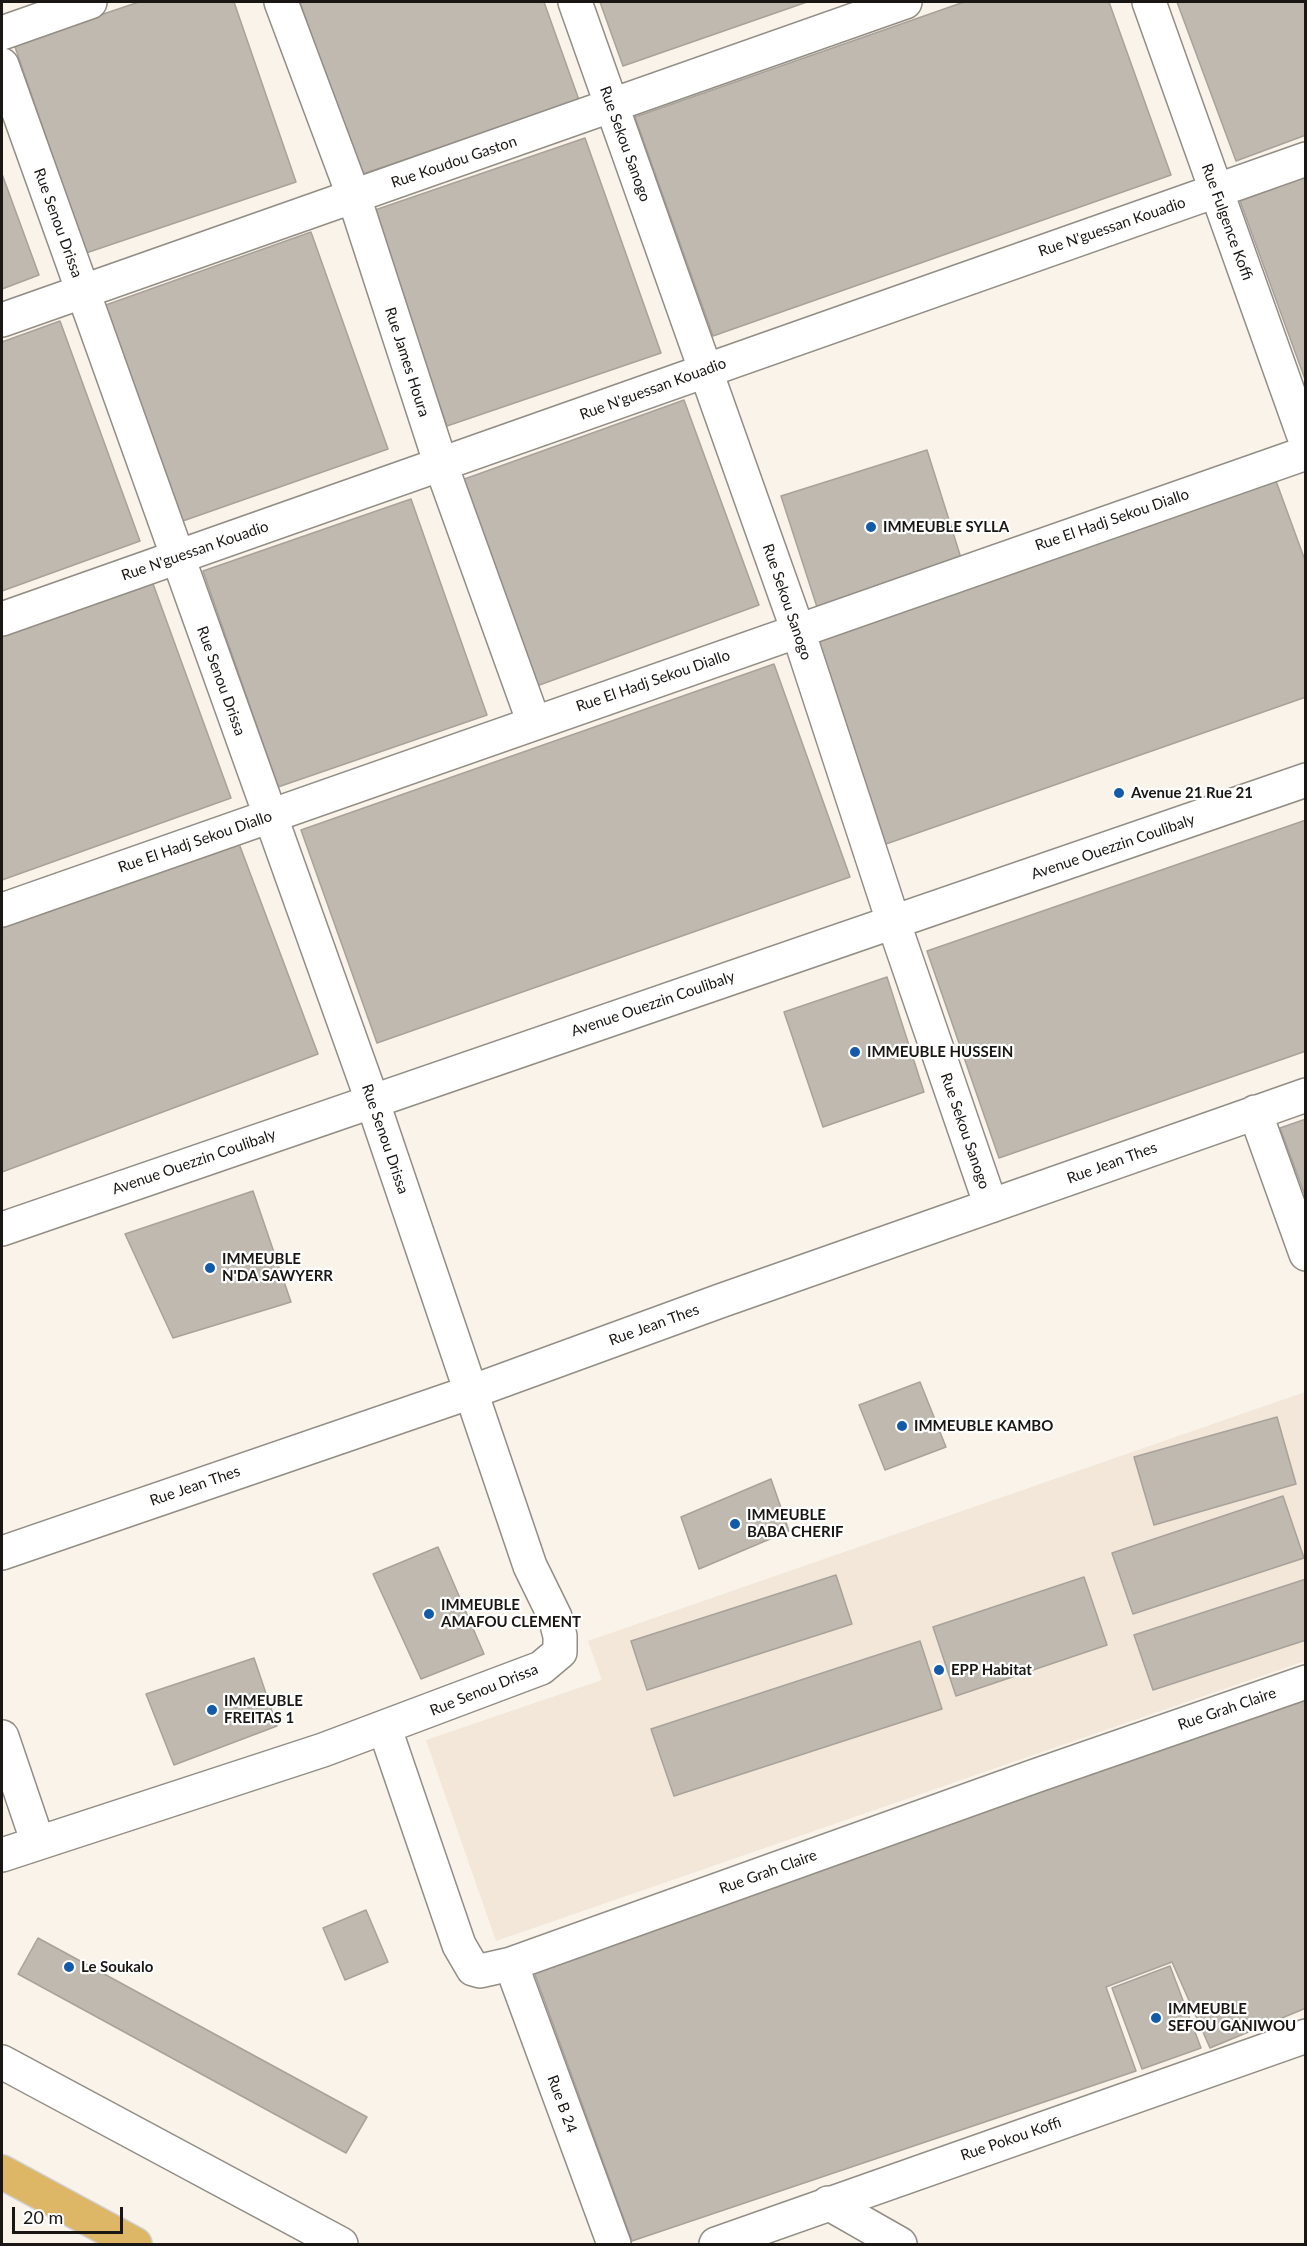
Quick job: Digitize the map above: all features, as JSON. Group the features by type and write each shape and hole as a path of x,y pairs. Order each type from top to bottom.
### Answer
{"main road":[{"path":"2,2172 135,2244"}],"street":[{"path":"2,33 90,2"},
{"name":"Rue James Houra","path":"281,2 354,198 441,465 534,723"},
{"name":"Rue Sekou Sanogo","path":"575,2 798,630 893,921 991,1206"},
{"name":"Rue Koudou Gaston","path":"2,320 354,198 905,2"},
{"name":"Rue Fulgence Koffi","path":"1149,2 1305,442"},
{"name":"Rue Senou Drissa","path":"2,65 372,1100 530,1566 555,1617 560,1652 541,1668 385,1729 2,1855"},
{"name":"Rue N'guessan Kouadio","path":"2,619 1305,159"},
{"name":"Rue El Hadj Sekou Diallo","path":"2,910 1305,453"},
{"name":"Avenue Ouezzin Coulibaly","path":"2,1229 1305,780"},
{"name":"Rue Jean Thes","path":"2,1553 471,1392 720,1300 1305,1095"},
{"path":"1255,1112 1305,1254"},
{"name":"Rue Grah Claire","path":"385,1729 465,1959 473,1969 480,1971 511,1964 1305,1682"},
{"path":"2,1737 38,1843"},
{"name":"Rue B 24","path":"511,1964 614,2244"},
{"name":"Rue Pokou Koffi","path":"717,2244 1305,2036"},
{"path":"2,2062 341,2244"},
{"path":"828,2203 900,2244"}],"shaded area":[{"name":"EPP Habitat","path":"1305,1392 1305,1661 496,1941 426,1740 602,1680 588,1641"}],"building":[{"path":"139,2 234,2 296,182 86,253 14,44"},
{"path":"300,2 544,2 579,100 360,175"},
{"path":"600,2 807,2 623,66"},
{"path":"964,2 1109,2 1171,175 713,336 635,117"},
{"path":"1177,2 1306,2 1306,135 1236,161"},
{"path":"585,138 661,353 447,426 372,211"},
{"path":"2,174 39,275 2,289"},
{"path":"1306,177 1306,382 1240,201"},
{"path":"311,232 388,449 180,522 103,306"},
{"path":"60,321 140,541 2,591 2,342"},
{"path":"684,400 759,605 534,687 459,481"},
{"name":"IMMEUBLE SYLLA","path":"927,450 961,558 817,607 781,496"},
{"path":"1276,481 1306,563 1306,697 886,844 815,643"},
{"path":"411,499 487,715 278,787 203,571"},
{"path":"152,581 231,798 2,880 2,635"},
{"path":"774,664 850,877 377,1043 301,830"},
{"path":"1306,820 1306,1051 999,1158 927,951"},
{"path":"238,841 318,1054 2,1172 2,928"},
{"name":"IMMEUBLE HUSSEIN","path":"887,977 924,1092 823,1127 784,1012"},
{"path":"1306,1119 1306,1198 1280,1128"},
{"name":"IMMEUBLE N'DA SAWYERR","path":"253,1191 291,1302 173,1338 125,1234"},
{"name":"IMMEUBLE KAMBO","path":"920,1382 946,1447 885,1470 859,1405"},
{"path":"1277,1417 1296,1484 1154,1525 1134,1457"},
{"name":"IMMEUBLE BABA CHERIF","path":"771,1479 789,1531 699,1569 681,1517"},
{"path":"1283,1496 1304,1558 1133,1614 1112,1553"},
{"name":"IMMEUBLE AMAFOU CLEMENT","path":"438,1547 484,1654 421,1679 373,1574"},
{"path":"836,1575 852,1624 647,1690 631,1641"},
{"path":"1084,1577 1107,1645 956,1696 933,1627"},
{"path":"1306,1579 1306,1640 1153,1690 1134,1635"},
{"path":"920,1641 942,1709 674,1796 651,1729"},
{"name":"IMMEUBLE FREITAS 1","path":"254,1658 277,1726 174,1765 146,1694"},
{"path":"1306,1695 1306,2008 1210,2048 1172,1962 1106,1987 1136,2071 632,2241 534,1972"},
{"path":"366,1910 388,1962 345,1980 323,1928"},
{"path":"38,1938 367,2117 346,2153 18,1974"},
{"name":"IMMEUBLE SEFOU GANIWOU","path":"1170,1966 1201,2048 1142,2069 1112,1988"}],"place":[{"name":"IMMEUBLE SYLLA","path":"871,527"},
{"name":"Avenue 21 Rue 21","path":"1119,793"},
{"name":"IMMEUBLE HUSSEIN","path":"855,1052"},
{"name":"IMMEUBLE N'DA SAWYERR","path":"210,1268"},
{"name":"IMMEUBLE KAMBO","path":"902,1426"},
{"name":"IMMEUBLE BABA CHERIF","path":"735,1524"},
{"name":"IMMEUBLE AMAFOU CLEMENT","path":"429,1614"},
{"name":"EPP Habitat","path":"939,1670"},
{"name":"IMMEUBLE FREITAS 1","path":"212,1710"},
{"name":"Le Soukalo","path":"69,1967"},
{"name":"IMMEUBLE SEFOU GANIWOU","path":"1156,2018"}]}
